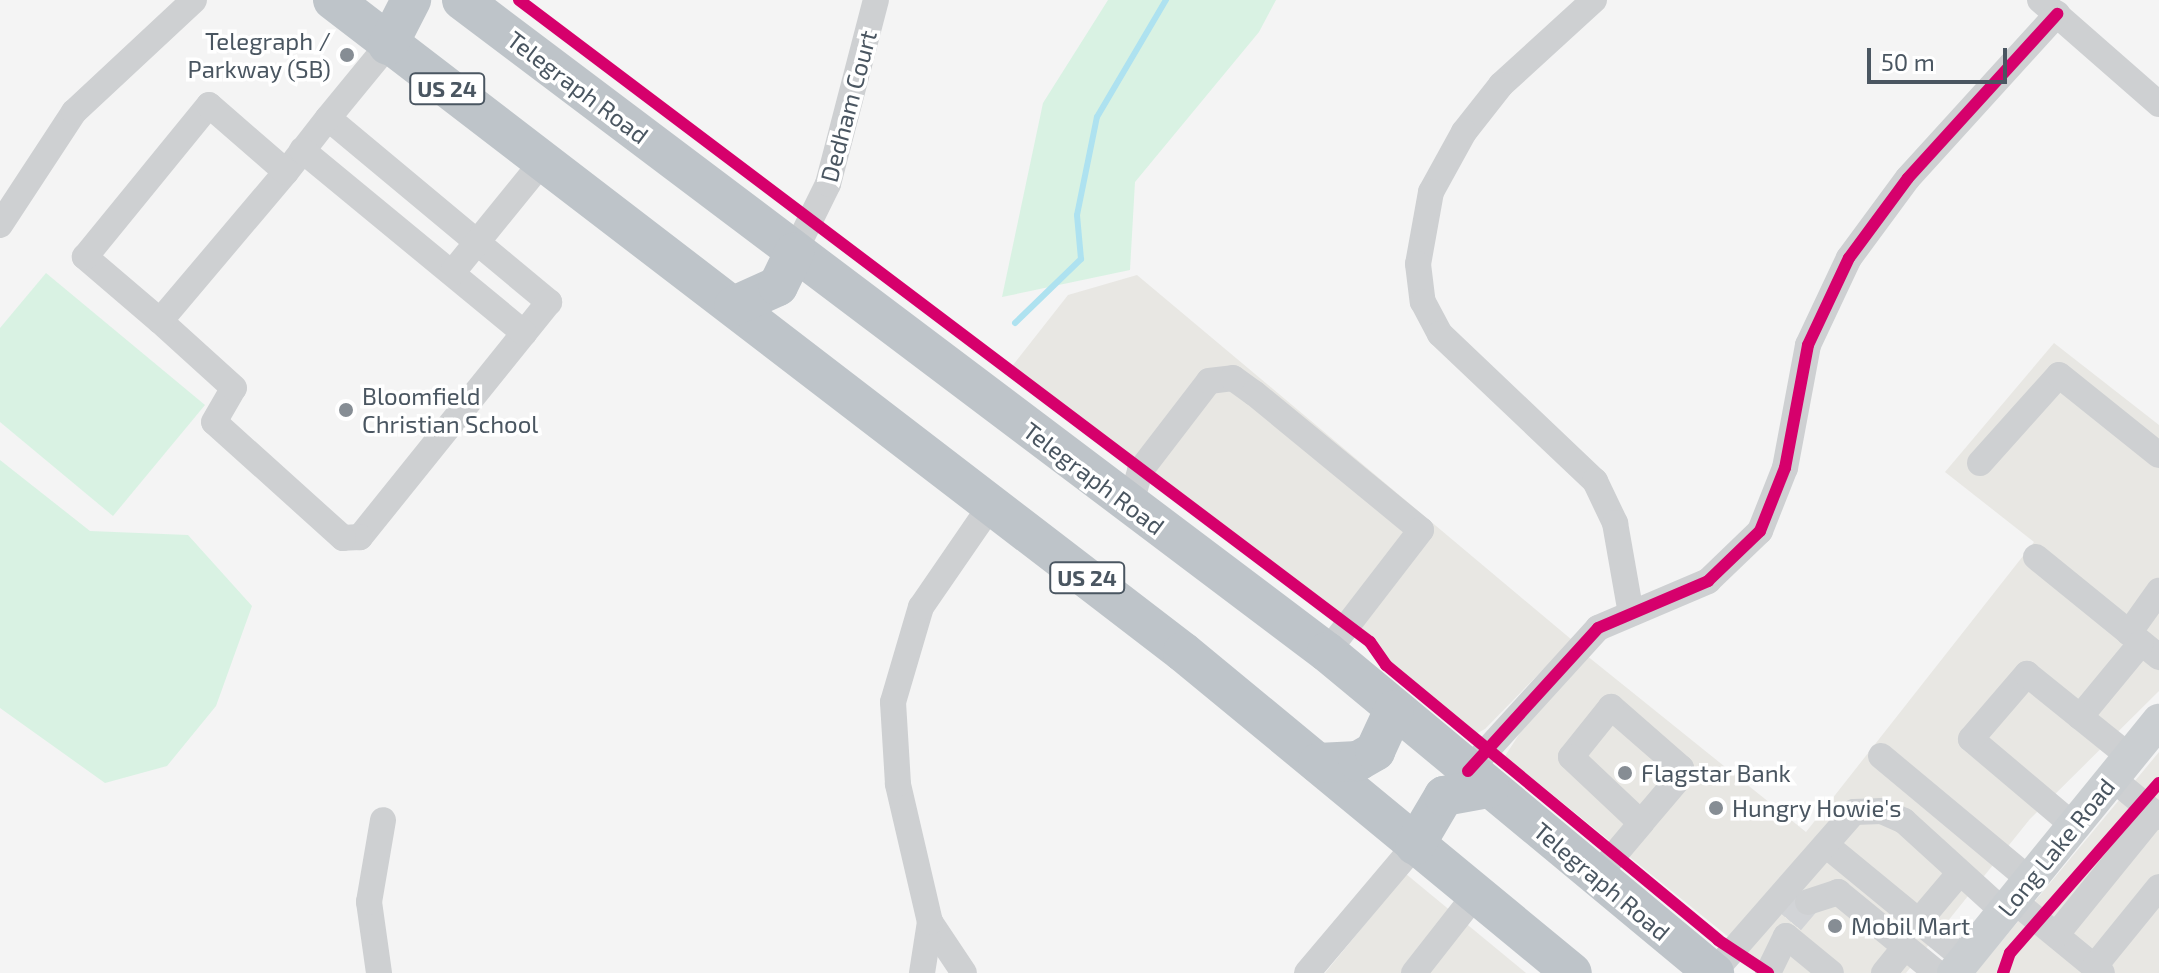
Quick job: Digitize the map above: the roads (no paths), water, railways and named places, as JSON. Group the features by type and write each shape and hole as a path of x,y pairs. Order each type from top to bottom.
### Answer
{"highway":[{"name":"US 24","path":"333,0 991,505 1318,763 1572,973"},
{"path":"388,45 411,0"},
{"name":"Telegraph Road","path":"462,0 1327,652 1714,973"},
{"path":"734,306 778,286 794,253"},
{"path":"1318,763 1358,761 1375,751 1394,710"},
{"path":"1415,845 1444,796 1479,779"}],"main road":[{"name":"Long Lake Road","path":"1952,968 2015,897 2159,721"}],"street":[{"name":"Dedham Court","path":"794,253 828,184 876,0"},
{"path":"1594,0 1501,85 1464,132 1431,192 1418,264 1423,302 1440,334 1595,481 1615,523 1630,608"},
{"path":"0,225 74,112 188,2"},
{"path":"1479,779 1580,646 1630,608 1708,581 1760,531 1785,468 1808,345 1849,258 1908,178 2048,7 2159,104"},
{"path":"160,321 388,45"},
{"path":"286,172 209,105 85,257 234,388 214,422 343,538 360,537 549,302 328,118"},
{"path":"302,150 524,333"},
{"path":"452,273 543,161"},
{"path":"1980,463 2059,375 2159,455"},
{"path":"1130,506 1140,471 1209,381 1233,378 1254,393 1421,530 1327,652"},
{"path":"964,973 930,922 898,784 893,702 921,607 991,505"},
{"path":"2036,557 2143,644"},
{"path":"2080,717 2143,644 2159,591"},
{"path":"2056,935 2157,815 2080,717 2027,674 1971,739 2074,826"},
{"path":"1881,756 2015,897 2098,970 2159,887"},
{"path":"1714,973 1854,812 1882,811 1955,862 1957,876 1919,921"},
{"path":"379,973 369,902 383,820"},
{"path":"1597,876 1641,823"},
{"path":"1307,973 1415,845"},
{"path":"1826,845 1919,921 1952,968"},
{"path":"1957,876 2015,897"},
{"path":"1768,973 1795,920 1838,892 1905,947 1952,968"},
{"path":"1423,970 1476,894"},
{"path":"1795,920 1831,973"},
{"path":"922,973 930,922"},
{"path":"1884,973 1905,947"}],"waterway":[{"path":"1015,323 1081,259 1077,215 1097,117 1166,0"}],"tunnel":[{"path":"1791,922 1808,902"}],"place":[{"name":"Telegraph / Parkway (SB)","path":"347,55"},
{"name":"Bloomfield Christian School","path":"346,410"},
{"name":"Flagstar Bank","path":"1625,773"},
{"name":"Hungry Howie's","path":"1716,808"},
{"name":"Mobil Mart","path":"1835,926"}]}
